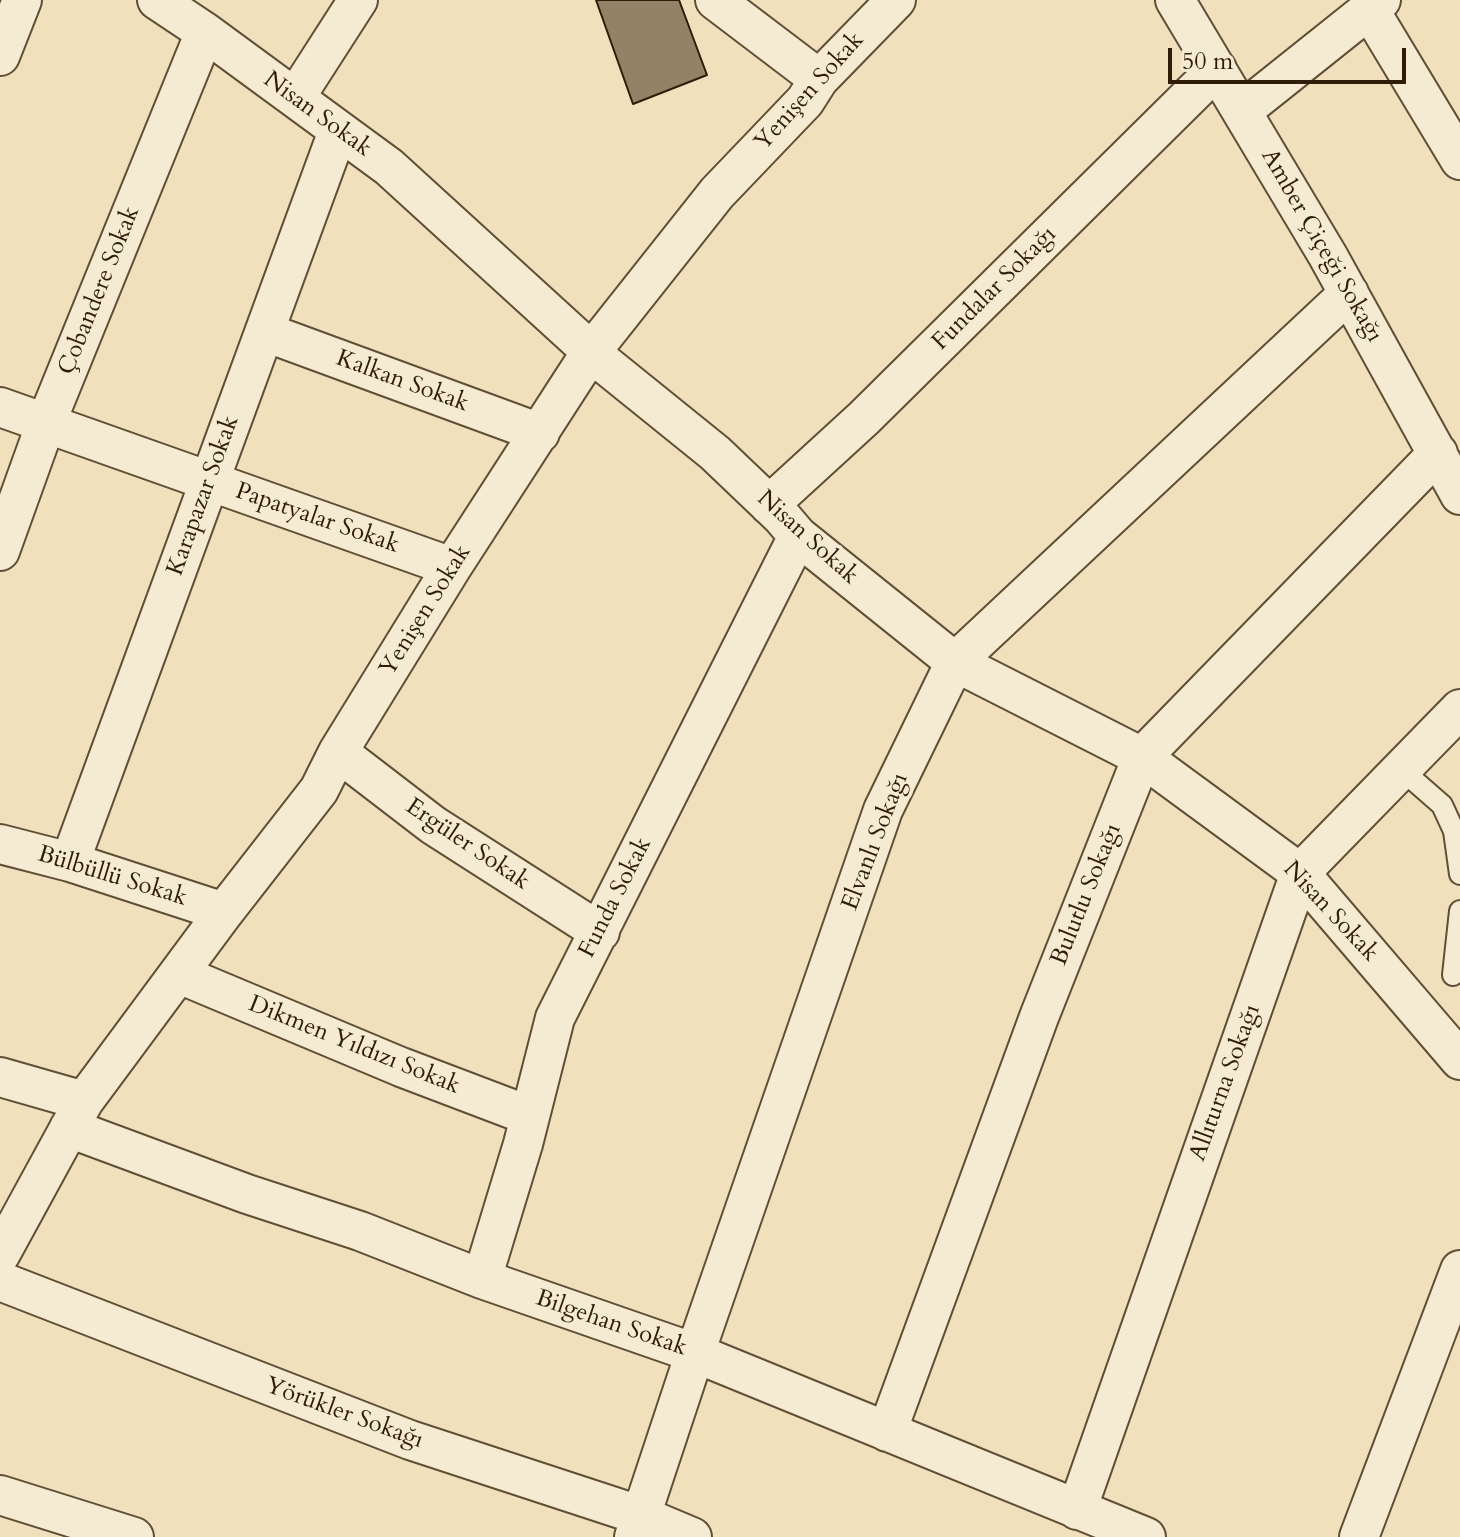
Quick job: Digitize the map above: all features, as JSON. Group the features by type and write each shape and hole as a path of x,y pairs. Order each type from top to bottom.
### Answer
{"street":[{"path":"1,52 22,0"},
{"name":"Nisan Sokak","path":"157,0 389,167 591,352 715,453 798,536 955,662 1142,757 1300,873 1460,1060"},
{"path":"295,98 358,0"},
{"path":"715,0 819,79"},
{"name":"Yenişen Sokak","path":"0,1255 76,1114 224,912 319,790 338,752 452,567 591,352 717,193 805,101 819,79 896,0"},
{"name":"Amber Çiçeği Sokağı","path":"1175,0 1349,293 1460,495"},
{"path":"1242,111 1375,5 1460,160"},
{"name":"Çobandere Sokak","path":"0,551 46,423 205,32"},
{"name":"Fundalar Sokağı","path":"769,505 864,418 1217,69"},
{"name":"Karapazar Sokak","path":"70,862 338,131"},
{"name":"Elvanlı Sokağı","path":"638,1526 883,810 955,662 1349,293"},
{"name":"Kalkan Sokak","path":"265,332 540,433"},
{"name":"Papatyalar Sokak","path":"0,407 452,567"},
{"name":"Bulutlu Sokağı","path":"887,1432 1039,1017 1142,757 1438,453"},
{"name":"Funda Sokak","path":"482,1279 555,1018 798,536"},
{"name":"Allıturna Sokağı","path":"1077,1510 1300,873 1460,709"},
{"name":"Ergüler Sokak","path":"338,752 433,825 600,932"},
{"name":"Bülbüllü Sokak","path":"0,844 70,862 224,912"},
{"name":"Dikmen Yıldızı Sokak","path":"179,974 401,1067 530,1116"},
{"name":"Bilgehan Sokak","path":"0,1077 247,1194 360,1231 482,1279 695,1353 1146,1537"},
{"path":"1359,1537 1460,1270"},
{"name":"Yörükler Sokağı","path":"0,1281 638,1526 692,1537"},
{"path":"0,1495 134,1537"}],"lane":[{"path":"1402,770 1442,805 1454,831 1460,874"},
{"path":"1453,975 1460,911"}],"building":[{"path":"596,0 679,0 707,75 633,104"}]}
